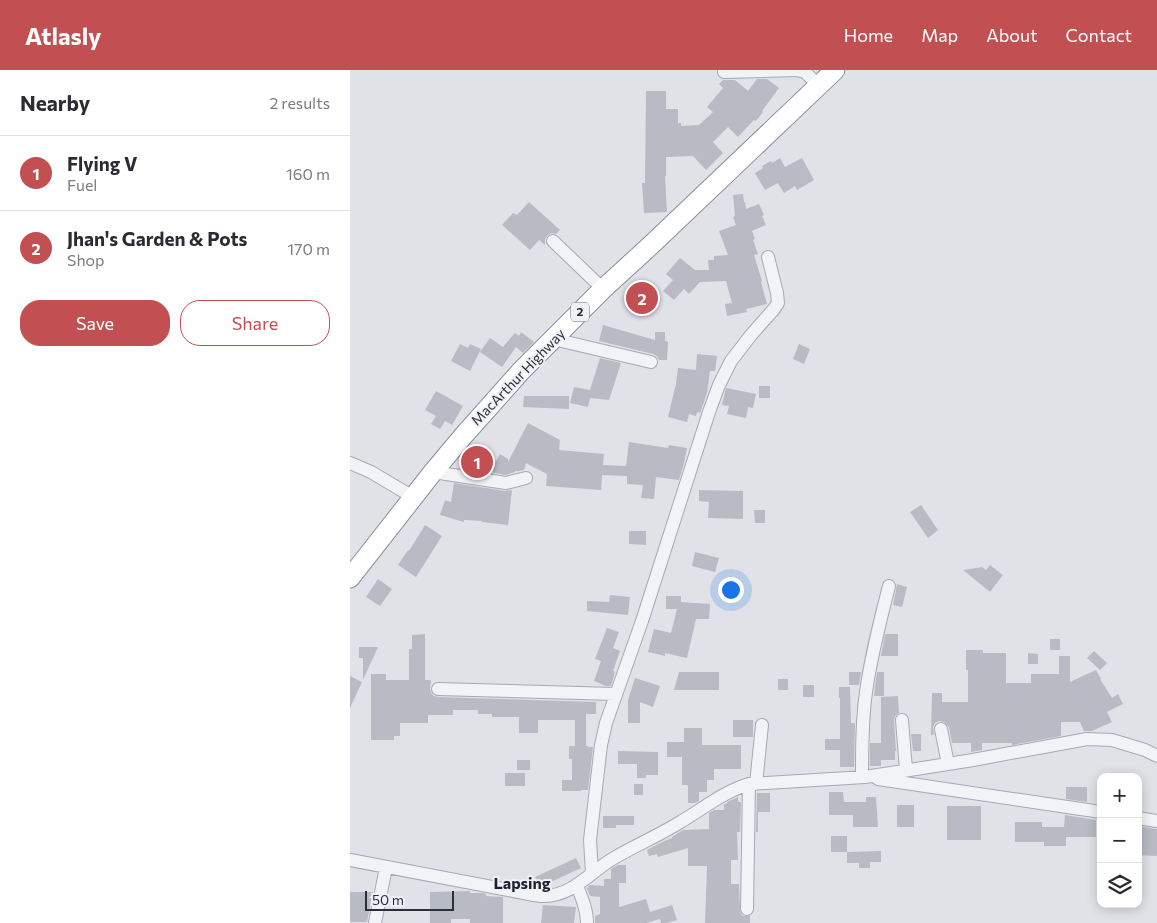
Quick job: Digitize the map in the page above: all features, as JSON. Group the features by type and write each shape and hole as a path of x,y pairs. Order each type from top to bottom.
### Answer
{"highway":[{"name":"MacArthur Highway","path":"350,578 471,426 521,371 603,289 835,70"}],"street":[{"path":"724,72 797,70 805,72 819,86"},
{"path":"553,241 603,289"},
{"path":"592,873 590,840 601,745 606,723 642,621 708,412 719,385 751,335 778,303 768,257"},
{"path":"553,339 651,362"},
{"path":"350,463 371,472 413,497"},
{"path":"433,472 506,483 526,478"},
{"path":"864,777 862,731 866,692 889,586"},
{"path":"438,690 615,694"},
{"path":"902,720 906,770"},
{"path":"747,909 753,784 762,725"},
{"path":"941,729 948,764"},
{"path":"350,860 545,896 562,893 577,886 616,857 682,821 713,800 736,788 753,784 864,777 1087,739 1112,740 1145,750 1157,756"},
{"path":"864,777 1097,811"},
{"path":"1142,819 1157,821"},
{"path":"374,923 386,867"},
{"path":"577,886 585,906 587,923"}],"building":[{"path":"757,79 767,79 779,88 756,121 754,120 738,137 728,127 713,142 723,153 706,170 693,156 666,157 667,212 644,213 642,183 645,183 646,91 666,91 666,109 678,109 678,123 681,123 681,126 699,125 713,112 707,107 723,88 719,84 723,80 735,80 748,91"},
{"path":"780,158 785,167 802,158 814,180 797,190 795,186 784,193 778,183 765,190 755,173 763,168 762,166"},
{"path":"743,194 746,209 759,204 764,215 762,216 766,225 752,231 758,254 754,255 767,304 746,309 747,312 727,316 725,304 732,303 726,281 700,282 689,294 684,289 674,300 663,291 673,280 666,274 680,258 695,270 709,270 708,260 714,260 714,256 728,255 719,231 736,225 733,217 735,216 733,195"},
{"path":"529,202 560,230 556,234 551,233 547,236 545,245 539,240 530,250 502,225 513,213 517,215"},
{"path":"603,325 655,340 655,332 665,332 665,341 668,342 667,360 659,360 653,354 599,341"},
{"path":"521,332 534,342 523,353 516,347 502,367 480,352 490,338 503,347 515,333 519,336"},
{"path":"460,344 468,348 470,344 481,349 470,371 451,361"},
{"path":"799,344 810,349 804,364 793,359"},
{"path":"697,354 717,356 715,371 710,371 707,393 700,413 697,412 696,416 689,414 687,422 668,417 678,368 696,370"},
{"path":"600,358 621,363 609,400 590,398 588,407 570,403 574,387 590,390"},
{"path":"759,386 770,386 770,398 759,398"},
{"path":"726,388 756,394 753,408 748,407 746,418 727,414 729,406 722,405"},
{"path":"436,391 463,406 452,425 445,421 440,429 431,424 436,416 425,410"},
{"path":"524,396 569,396 569,409 523,407"},
{"path":"528,423 560,440 559,450 604,454 603,465 626,466 629,442 668,448 669,445 687,448 679,480 656,477 654,499 641,498 643,485 627,484 627,476 602,475 601,490 546,486 547,474 526,463 524,470 506,475 471,469 463,463 476,449 494,465 500,454 508,459 508,462"},
{"path":"454,483 505,491 512,490 508,525 482,521 464,520 464,522 440,515 445,500 451,502"},
{"path":"699,490 743,491 743,519 708,518 709,502 699,501"},
{"path":"921,505 938,530 928,538 910,512"},
{"path":"754,510 765,510 765,523 755,523"},
{"path":"425,525 442,536 416,577 398,565"},
{"path":"629,531 646,531 646,545 629,544"},
{"path":"695,552 719,558 715,572 692,566"},
{"path":"990,565 1003,575 990,592 963,570 982,567 986,570"},
{"path":"378,579 392,589 380,606 366,597"},
{"path":"897,584 907,587 902,607 893,605"},
{"path":"610,595 630,597 628,615 587,611 587,601 609,602"},
{"path":"666,596 681,596 681,602 710,604 709,619 696,619 687,658 665,653 665,656 648,652 654,629 671,633 677,609 666,609"},
{"path":"607,628 619,632 613,648 620,651 613,671 615,672 611,686 594,681 601,661 595,659"},
{"path":"425,634 425,680 431,680 430,689 434,696 596,702 596,714 586,714 586,746 593,747 588,790 562,791 562,780 572,780 572,759 569,759 569,746 575,746 575,720 538,720 538,733 519,733 519,717 492,717 492,714 478,714 478,710 453,710 453,715 428,715 428,723 400,723 400,736 394,736 394,740 371,740 371,674 386,674 386,680 409,680 409,649 412,649 412,635"},
{"path":"885,634 898,634 898,656 881,656"},
{"path":"1050,639 1060,639 1060,650 1050,650"},
{"path":"359,647 378,647 363,680 363,658 359,658"},
{"path":"966,650 983,650 983,653 1006,653 1006,683 1031,683 1031,674 1059,674 1059,656 1070,656 1070,682 1096,670 1112,698 1118,694 1123,704 1107,712 1112,722 1092,731 1084,731 1080,722 1061,722 1061,736 1012,745 1012,743 982,743 982,750 971,752 971,743 952,743 949,727 944,722 939,721 935,723 933,727 934,735 931,735 932,693 942,693 942,702 968,702"},
{"path":"1094,651 1107,663 1100,670 1087,658"},
{"path":"1028,653 1038,654 1038,664 1028,664"},
{"path":"679,672 719,672 719,690 674,690"},
{"path":"849,672 861,672 859,685 849,685"},
{"path":"877,672 884,672 884,696 874,696"},
{"path":"350,676 362,682 350,708"},
{"path":"635,678 660,686 653,707 640,702 640,723 628,723 628,700"},
{"path":"778,679 788,679 788,690 778,690"},
{"path":"803,685 814,685 814,697 803,697"},
{"path":"839,687 850,687 851,723 855,723 854,767 840,767 840,750 825,750 825,739 840,739"},
{"path":"898,696 899,713 895,716 894,721 895,760 881,760 881,766 870,766 870,743 881,743 881,697"},
{"path":"733,720 753,720 753,737 733,737"},
{"path":"684,728 702,728 702,745 741,745 741,769 714,769 714,780 707,780 707,792 699,792 699,801 695,803 688,803 688,785 682,785 682,757 667,757 667,742 684,742"},
{"path":"911,734 921,734 921,751 913,751"},
{"path":"618,751 658,752 658,775 646,775 646,778 637,778 637,764 618,764"},
{"path":"517,760 530,760 530,770 517,770"},
{"path":"505,773 525,773 525,786 505,786"},
{"path":"634,784 643,784 643,795 634,795"},
{"path":"1066,787 1087,787 1087,802 1066,799"},
{"path":"829,792 843,792 844,802 866,802 866,797 876,797 878,827 853,827 853,815 829,815"},
{"path":"757,793 770,793 770,812 758,812 758,832 756,832"},
{"path":"738,797 738,802 741,802 740,832 737,832 738,860 731,860 731,884 739,884 740,912 743,916 750,916 750,923 705,923 707,866 688,866 688,848 658,857 657,854 649,856 647,850 672,838 683,830 709,829 709,813 714,810 724,810 724,804"},
{"path":"897,805 914,805 914,827 897,827"},
{"path":"947,806 981,806 981,840 947,840"},
{"path":"1065,815 1096,820 1096,837 1066,837 1066,846 1044,846 1044,842 1015,842 1015,822 1042,822 1042,827 1064,827"},
{"path":"603,816 634,816 634,825 616,825 616,828 603,828"},
{"path":"1142,827 1157,829 1157,856 1142,855"},
{"path":"831,836 847,836 847,852 831,852"},
{"path":"881,851 881,862 870,862 870,868 859,868 859,863 847,863 847,852"},
{"path":"576,858 581,868 540,887 535,877"},
{"path":"618,865 626,865 626,883 619,883 619,907 646,899 650,912 672,905 677,920 667,923 661,923 660,919 646,923 595,923 595,916 600,914 600,897 590,896 587,888 590,885 604,886 604,879 611,879 611,869"},
{"path":"470,891 470,893 483,893 486,896 503,897 503,923 470,923 470,919 451,919 451,923 430,923 430,892"},
{"path":"350,892 373,892 367,922 350,922"},
{"path":"543,905 576,907 574,923 541,923"}],"place":[{"name":"Jhan's Garden & Pots","path":"642,298"},
{"name":"Flying V","path":"477,462"}],"district":[{"name":"Lapsing","path":"522,883"}]}
